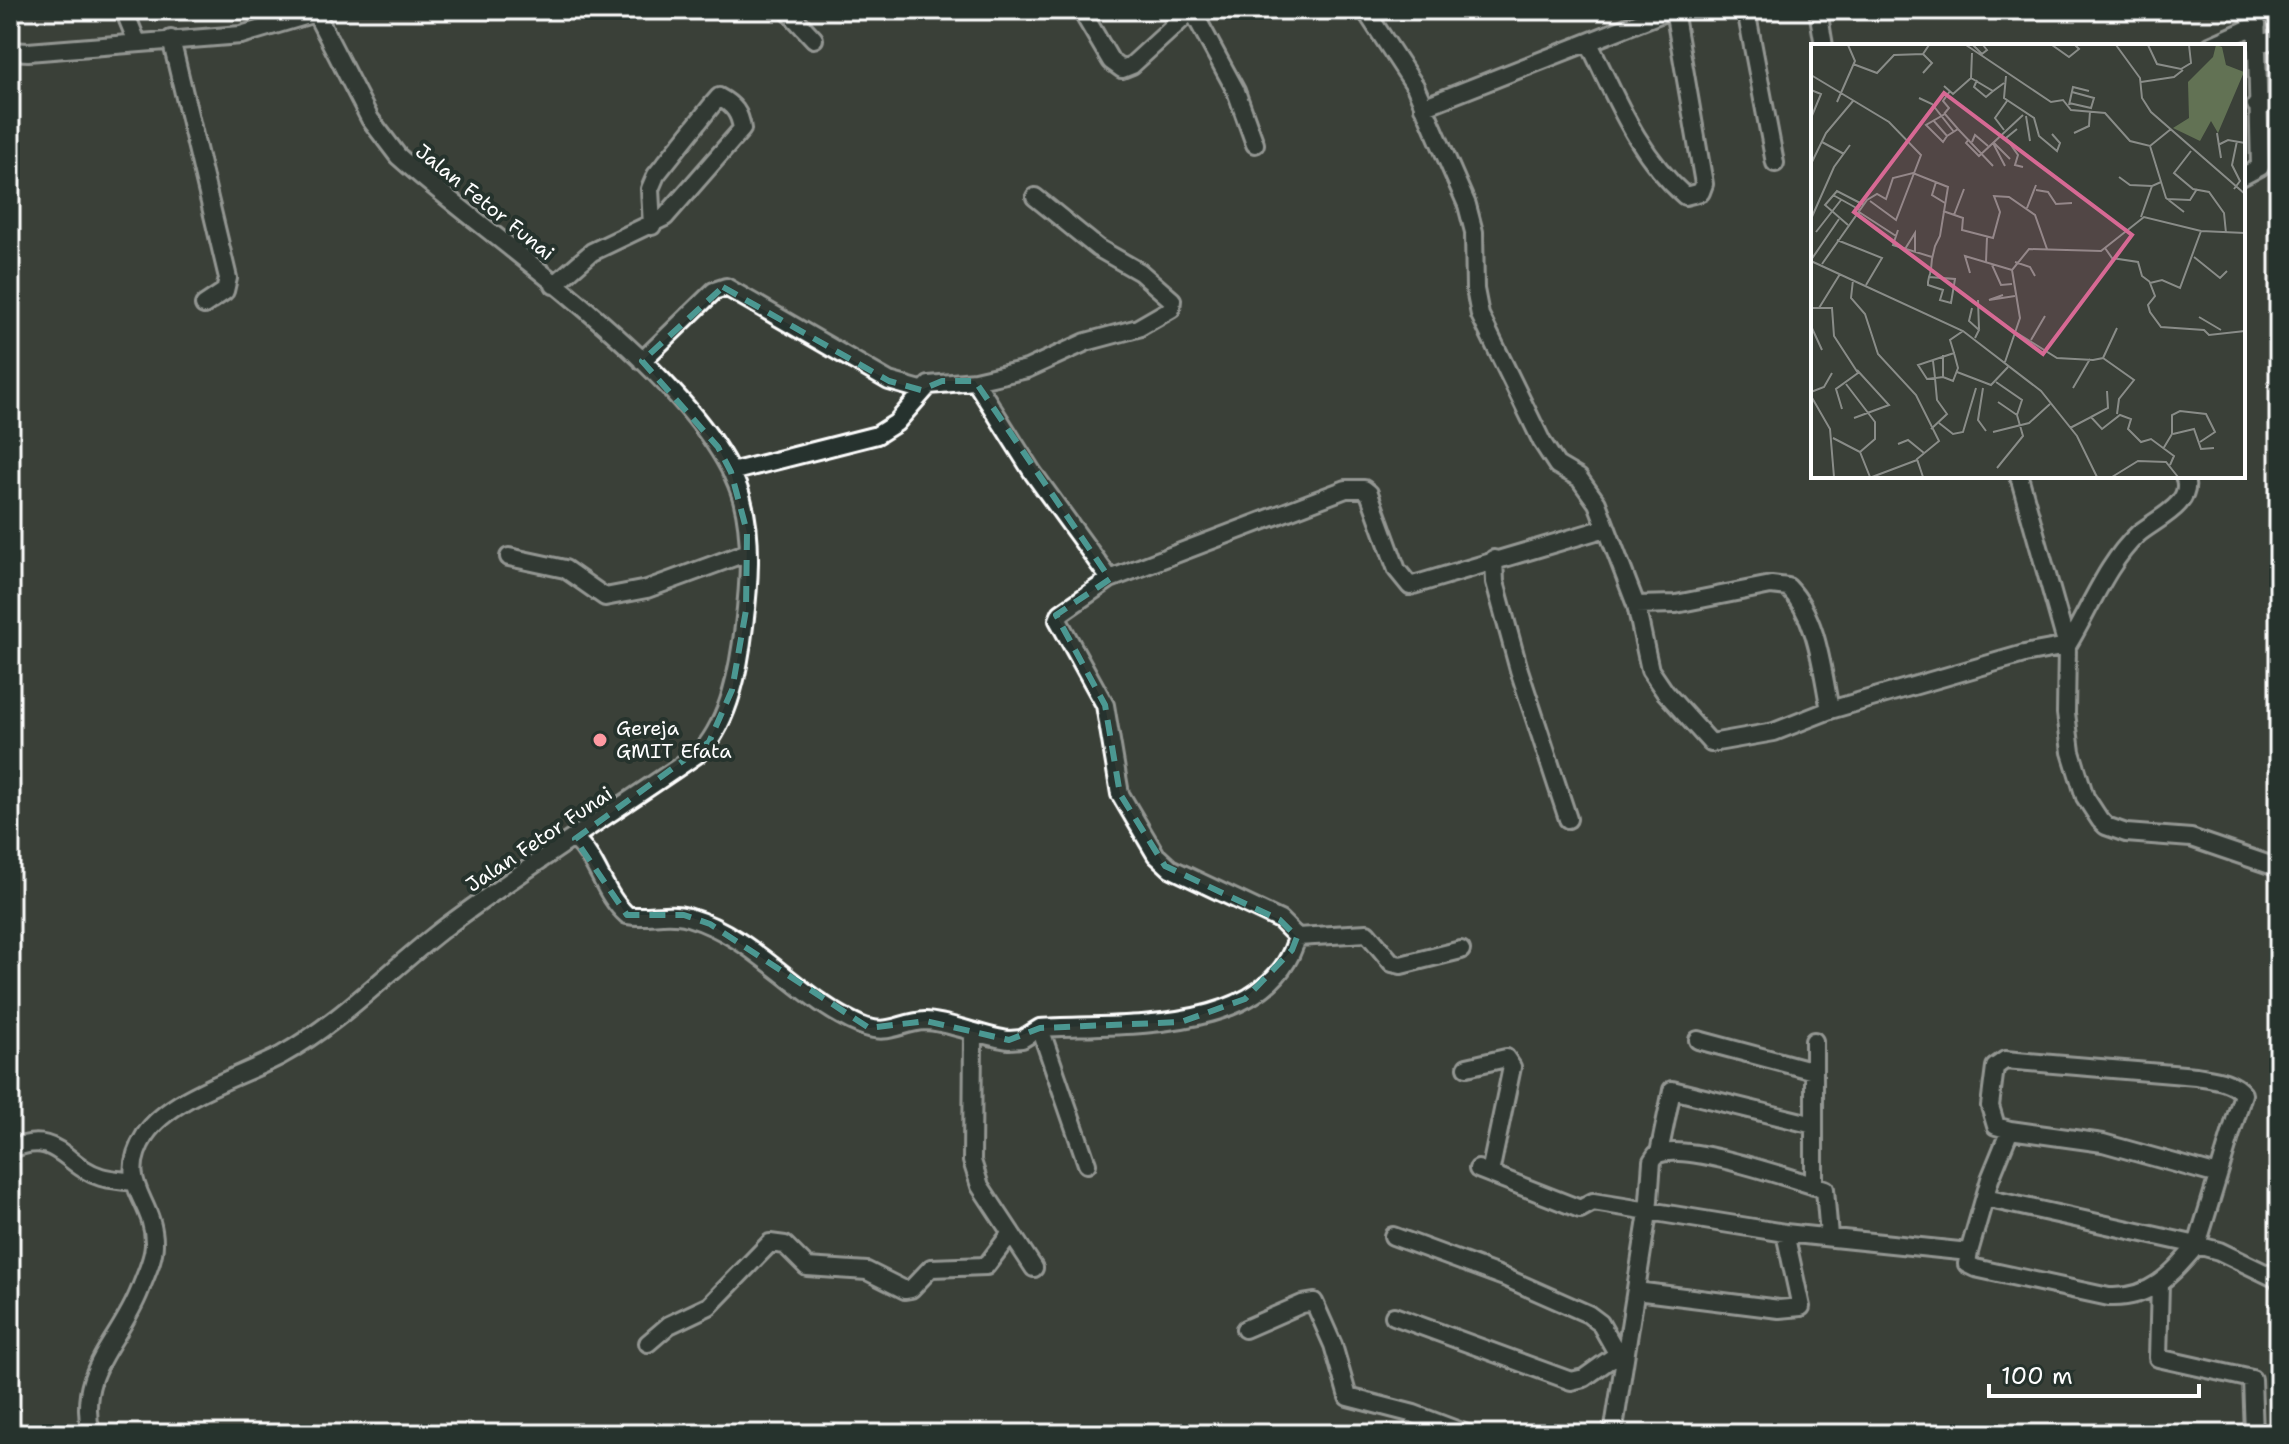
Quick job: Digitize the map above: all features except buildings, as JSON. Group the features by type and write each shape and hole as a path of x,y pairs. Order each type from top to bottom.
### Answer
{"street":[{"path":"124,10 137,42"},
{"path":"787,10 814,39"},
{"path":"1081,10 1111,61 1122,69 1132,65 1192,10 1236,91 1255,144"},
{"path":"1365,10 1408,74 1472,221 1480,315 1542,442 1557,465 1579,478 1597,503 1636,605 1650,670 1665,692 1711,743 1774,732 1830,710 2024,654 2067,646 2127,545 2184,499 2188,485 2185,478"},
{"path":"1423,107 1672,10 1704,184 1701,192 1685,196 1666,179 1635,137 1589,43"},
{"path":"1746,10 1775,163"},
{"path":"1818,10 1824,44"},
{"path":"10,51 241,35 314,12"},
{"name":"Jalan Fetor Funai","path":"133,1182 137,1151 157,1121 191,1099 314,1036 450,924 702,751 717,729 732,690 743,635 748,552 742,500 718,447 642,361 398,156 370,119 314,12"},
{"path":"2213,44 2256,18 2260,167 2254,174 2245,176"},
{"path":"171,39 228,278 225,291 204,305"},
{"path":"2257,44 2279,39"},
{"path":"554,285 592,252 652,226 665,217 742,129 738,111 729,102 719,97 656,175 650,189 652,226"},
{"path":"2256,105 2279,101"},
{"path":"731,472 885,432 913,405 921,390 942,381 975,381 1027,369 1086,342 1122,335 1173,306 1163,289 1098,248 1035,197"},
{"path":"642,361 714,291 726,287 889,381 921,390"},
{"path":"975,381 1033,473 1110,579"},
{"path":"2020,478 2067,646 2066,713 2071,752 2085,797 2100,820 2106,826 2126,833 2191,838 2279,868"},
{"path":"1461,950 1401,965 1392,963 1367,933 1297,937 1280,920 1165,866 1120,794 1105,705 1058,620 1065,609 1110,579 1194,544 1356,488 1369,493 1397,570 1410,586 1606,528"},
{"path":"509,557 565,569 605,597 647,589 748,552"},
{"path":"1494,559 1495,582 1519,670 1568,819"},
{"path":"1636,605 1676,604 1771,585 1788,587 1806,614 1814,637 1830,710"},
{"path":"575,839 591,854 613,902 627,915 684,915 710,924 741,940 848,1019 869,1028 900,1029 926,1021 973,1034 1022,1039 1040,1028 1181,1022 1236,1004 1259,989 1282,966 1297,937"},
{"path":"1040,1028 1087,1164"},
{"path":"973,1034 972,1161 980,1186 1034,1268"},
{"path":"1698,1040 1814,1071"},
{"path":"1814,1041 1814,1186"},
{"path":"1467,1067 1499,1058 1506,1058 1512,1067 1484,1171 1580,1209 1593,1202 1785,1233 1969,1252"},
{"path":"2010,1130 1966,1262 1975,1268 2109,1297 2129,1298 2160,1283 2181,1265 2197,1245 2244,1098 2238,1087 2219,1080 2032,1060 2005,1060 1995,1067 1990,1106 1996,1126 2103,1143 2218,1175"},
{"path":"1613,1434 1623,1350 1648,1213 1652,1161 1659,1153 1672,1090 1814,1125"},
{"path":"10,1150 34,1143 49,1145 100,1177 133,1182 150,1223 154,1245 138,1295 92,1376 86,1411 91,1434"},
{"path":"1659,1153 1709,1155 1825,1189 1828,1195 1829,1236"},
{"path":"1985,1198 2219,1251 2279,1280"},
{"path":"648,1343 669,1325 709,1306 770,1243 785,1245 807,1267 867,1271 905,1290 911,1289 931,1268 986,1266 1011,1233"},
{"path":"1636,1291 1779,1309 1801,1307 1785,1233"},
{"path":"1393,1236 1504,1277 1588,1314 1623,1350"},
{"path":"2160,1283 2158,1358 2252,1379 2254,1434"},
{"path":"1245,1329 1302,1304 1314,1302 1333,1345 1348,1397 1414,1414 1467,1434"},
{"path":"1394,1316 1571,1381 1584,1378 1623,1350"}],"highlighted area":[{"path":"723,287 889,381 921,390 942,381 975,381 1110,579 1056,615 1105,705 1120,794 1165,866 1280,920 1297,937 1292,950 1245,999 1181,1022 1040,1028 1009,1040 926,1021 869,1028 710,924 684,915 627,915 575,839 709,742 732,690 746,610 747,532 731,472 718,447 642,361"}],"place":[{"name":"Gereja GMIT Efata","path":"600,740"}]}
